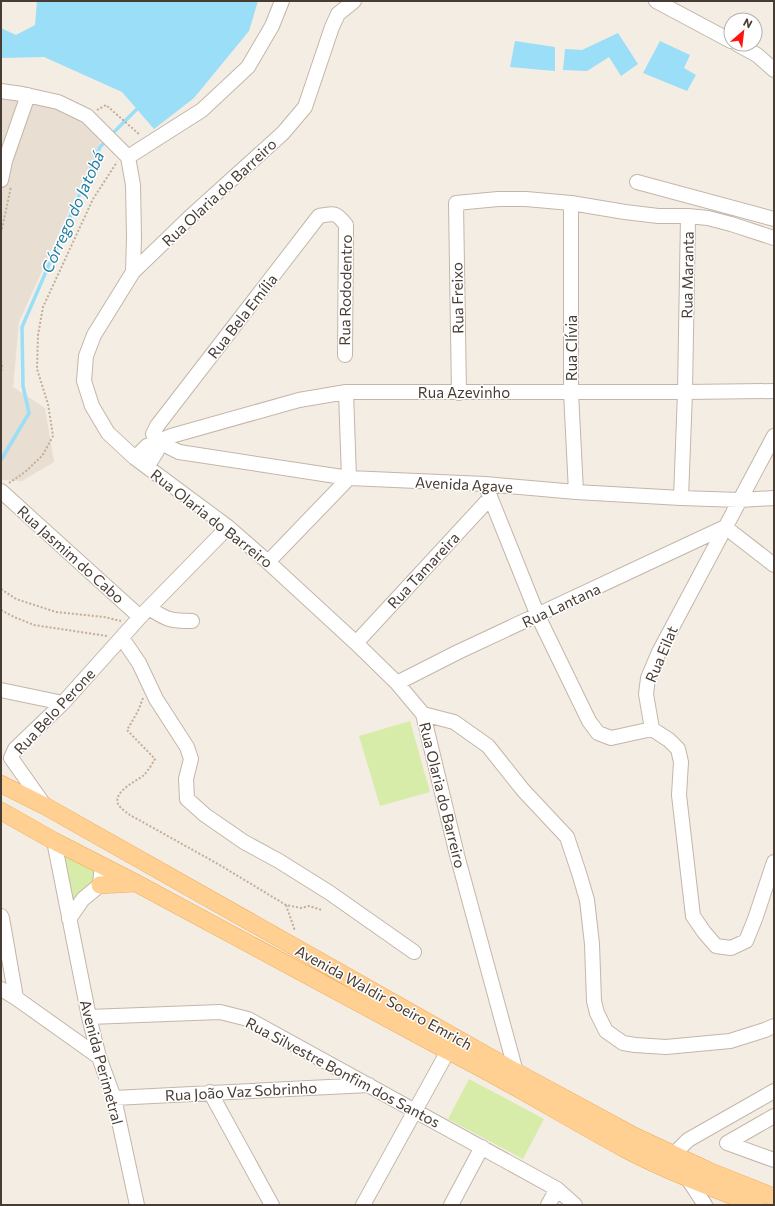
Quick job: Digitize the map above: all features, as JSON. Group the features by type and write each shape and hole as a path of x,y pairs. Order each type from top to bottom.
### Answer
{"main road":[{"name":"Avenida Waldir Soeiro Emrich","path":"1,784 45,806 513,1078 634,1136 670,1162 688,1179 756,1205"},
{"name":"Avenida Waldir Soeiro Emrich","path":"1,811 448,1051 479,1067 513,1078"},
{"path":"54,840 98,837 102,865"},
{"path":"100,885 136,883"},
{"name":"Avenida Waldir Soeiro Emrich","path":"670,1162 708,1171 774,1197"}],"street":[{"path":"124,153 149,143 202,110 248,67 272,26 282,1"},
{"name":"Rua Olaria do Barreiro","path":"354,1 338,14 332,27 305,107 283,133 190,217 133,272 94,335 86,356 84,381 92,406 108,433 135,458 228,527 268,562 397,683 423,714 513,1078"},
{"path":"656,1 723,37"},
{"path":"752,52 774,70"},
{"path":"1,91 58,102 88,117 124,153 133,185 133,272"},
{"path":"6,182 5,161 28,95"},
{"path":"637,182 774,219"},
{"name":"Rua Maranta","path":"456,203 526,198 571,203 631,213 658,216 688,216 685,392 681,498"},
{"name":"Rua Freixo","path":"456,203 459,393"},
{"name":"Rua Clívia","path":"571,203 571,392 576,492"},
{"name":"Rua Bela Emília","path":"160,440 152,434 157,426 319,216 330,214 339,216 346,225"},
{"path":"688,216 708,218 774,238"},
{"name":"Rua Rododentro","path":"345,355 346,225"},
{"name":"Rua Azevinho","path":"135,458 147,446 177,434 299,400 346,392 459,393 774,391"},
{"path":"268,562 349,478 346,392"},
{"name":"Rua Eilat","path":"652,729 646,694 648,678 659,652 774,436"},
{"path":"147,467 157,452 160,440"},
{"name":"Avenida Agave","path":"160,440 179,452 349,478 485,484 576,492 681,498 740,500 774,498"},
{"path":"485,484 538,616 589,722 598,733 611,738 652,729 669,740 678,749 681,762 678,795 693,916 716,946 731,948 746,941 774,862"},
{"name":"Rua Jasmim do Cabo","path":"4,487 141,616 176,621 192,621"},
{"name":"Rua Tamareira","path":"356,643 490,498"},
{"name":"Rua Belo Perone","path":"45,806 11,758 15,749 63,703 141,616 228,527"},
{"path":"725,527 774,565"},
{"name":"Rua Lantana","path":"397,683 458,652 538,616 725,527"},
{"path":"122,638 139,663 156,699 187,747 191,759 186,779 188,799 205,815 244,842 279,861 414,952"},
{"path":"1,690 63,703"},
{"path":"423,714 454,722 488,746 523,790 567,837 587,900 592,944 594,1001 597,1014 606,1031 624,1043 666,1047 730,1041 766,1030 774,1026"},
{"name":"Avenida Perimetral","path":"54,840 89,1017 99,1057 114,1098 136,1205"},
{"path":"69,919 83,899 100,885 102,865"},
{"path":"1,916 16,998"},
{"path":"1,989 99,1057"},
{"name":"Rua Silvestre Bonfim dos Santos","path":"89,1017 220,1012 248,1019 557,1189 575,1205"},
{"path":"363,1205 448,1051"},
{"name":"Rua João Vaz Sobrinho","path":"114,1098 369,1085"},
{"path":"670,1162 688,1140 774,1091"},
{"path":"210,1092 272,1205"},
{"path":"774,1116 727,1143 774,1160"},
{"path":"451,1205 482,1147"},
{"path":"688,1179 705,1205"},
{"path":"548,1205 557,1189"}],"path":[{"path":"88,117 106,105 149,143"},
{"path":"4,487 25,472 42,456 52,436 48,404 37,369 38,335 43,307 94,200 124,153"},
{"path":"1,233 6,182"},
{"path":"1,361 1,372"},
{"path":"1,589 16,599 56,612 104,617 141,616"},
{"path":"1,610 34,625 122,638"},
{"path":"149,682 138,711 127,730 155,759 145,774 129,784 120,794 118,804 130,815 218,864 286,905 301,908 310,906 322,910"},
{"path":"286,905 296,934"}],"shaded area":[{"path":"1,97 49,100 104,133 19,322 13,387 45,408 54,462 22,481 1,480"}],"green space":[{"path":"410,721 430,792 380,806 359,736"},
{"path":"63,852 98,868 97,881 72,905"},
{"path":"469,1079 544,1119 523,1159 448,1119"}],"water":[{"path":"37,1 258,1 249,31 194,98 154,129 122,92 44,57 1,58 1,28 16,35 35,25"},
{"path":"618,33 638,64 621,76 609,57 587,71 563,70 565,49 582,50"},
{"path":"515,41 555,47 555,71 510,67"},
{"path":"660,41 690,55 684,68 696,75 687,91 643,73"}],"waterway":[{"name":"Córrego do Jatobá","path":"111,135 139,107"},
{"name":"Córrego do Jatobá","path":"1,460 29,413 23,386 22,327 100,147 107,139"}]}
